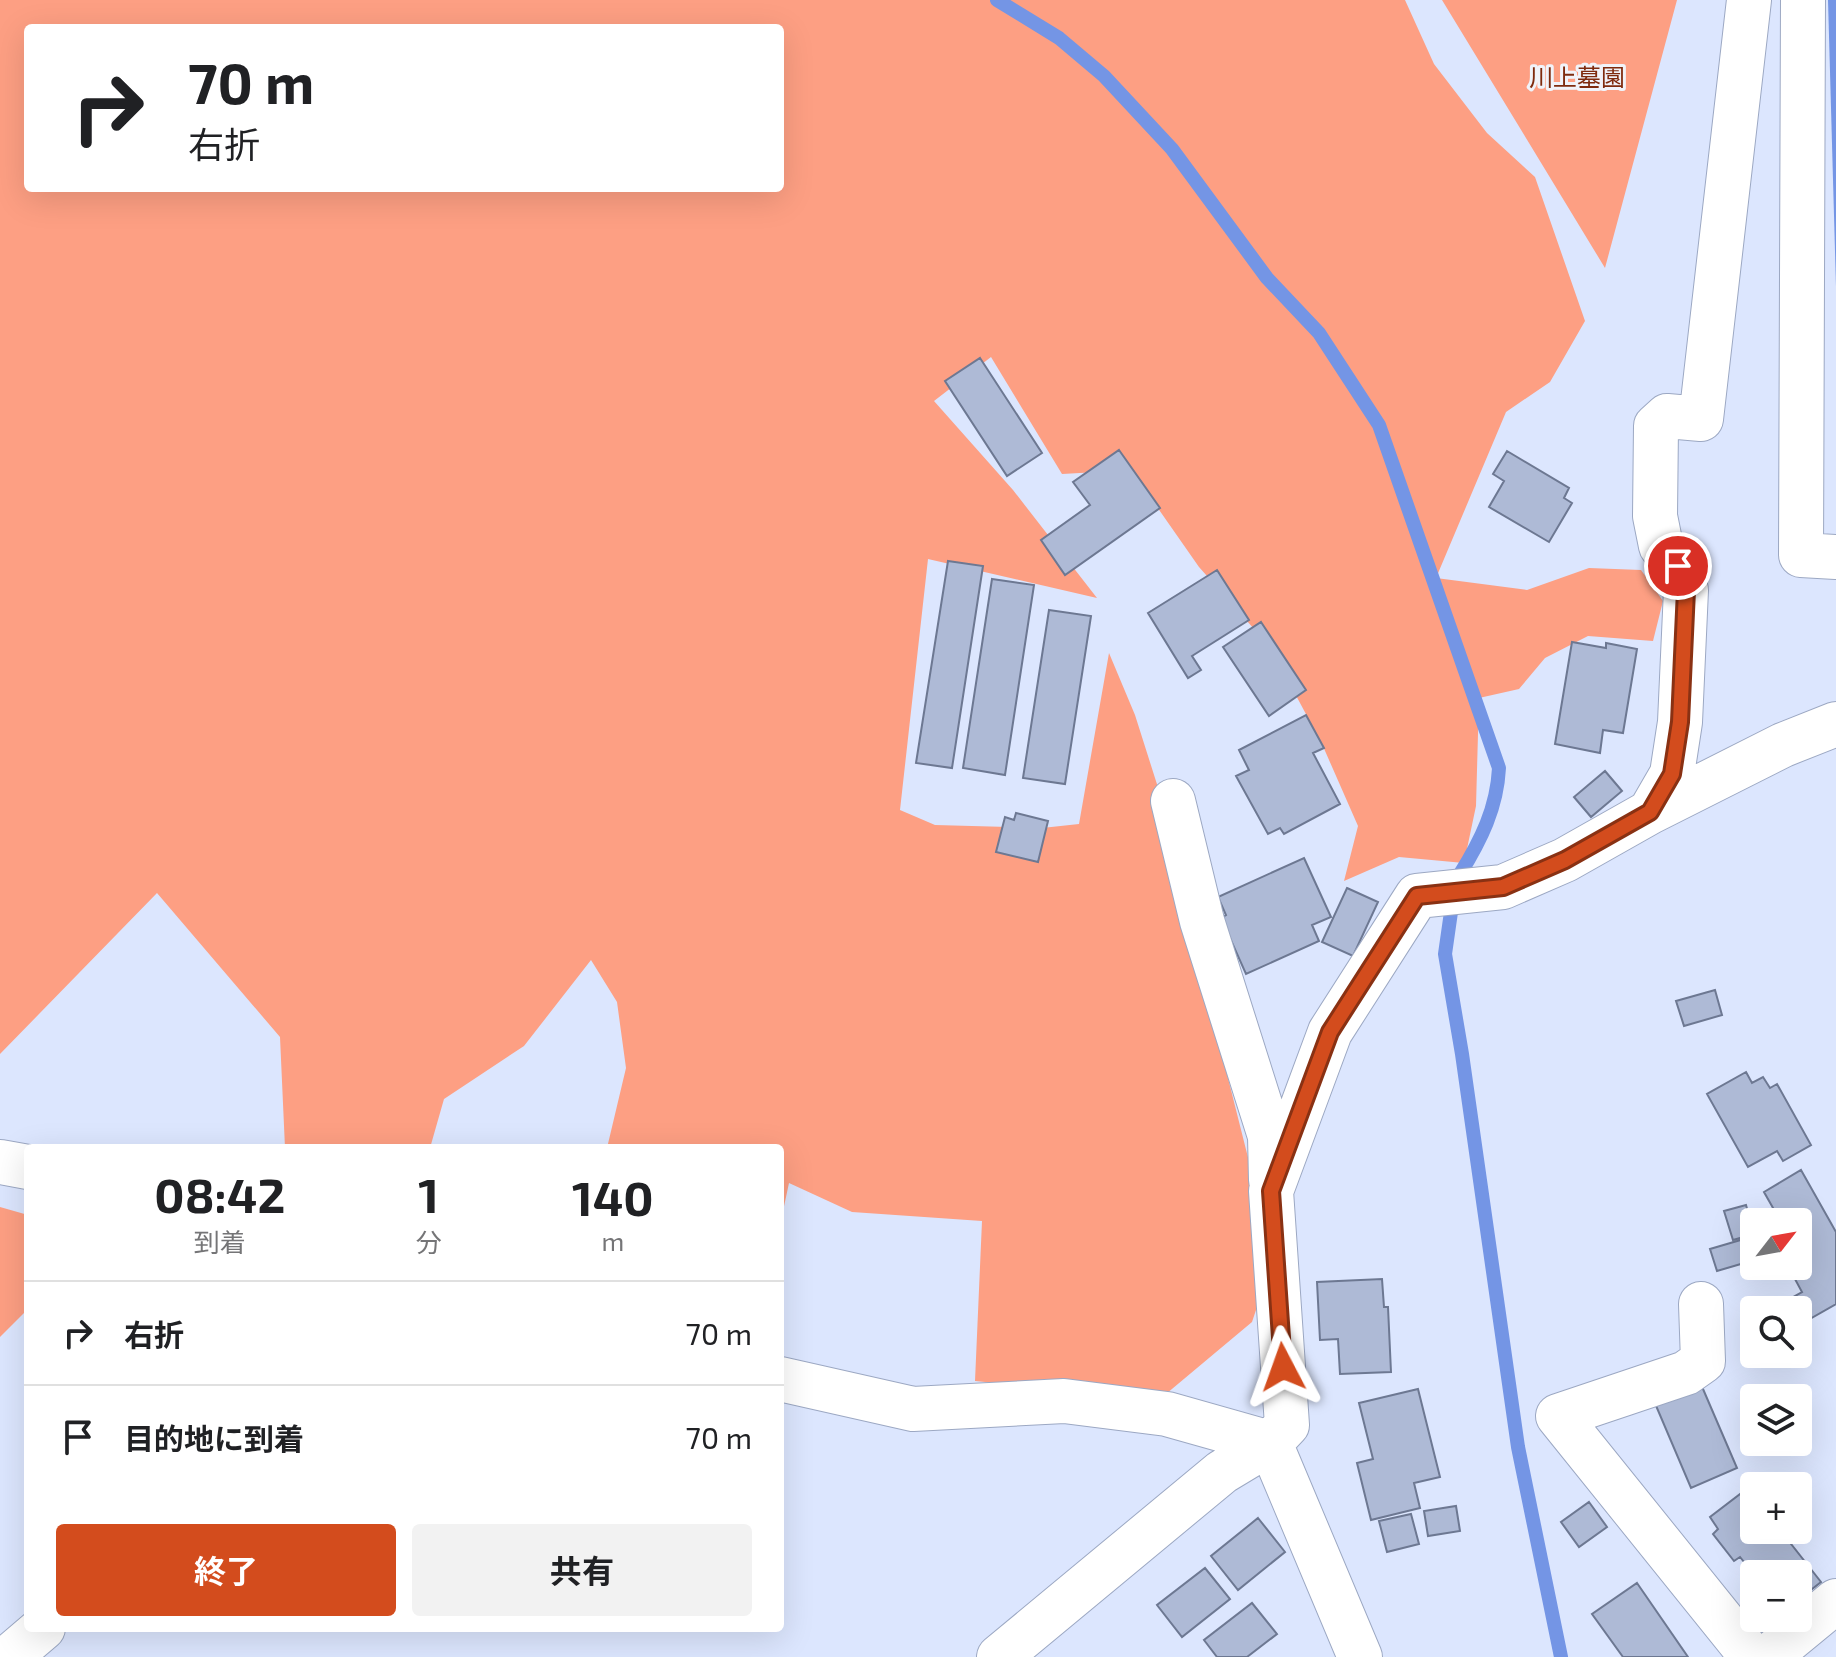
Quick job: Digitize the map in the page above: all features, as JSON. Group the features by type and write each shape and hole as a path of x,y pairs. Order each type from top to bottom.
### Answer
{"street":[{"path":"1650,812 1672,774 1680,722 1686,590 1678,566 1661,546 1655,516 1656,426 1667,416 1701,419 1749,0"},
{"path":"1803,0 1801,555 1836,557"},
{"path":"1271,1191 1330,1032 1417,896 1503,887 1565,860 1650,812 1783,745 1836,724"},
{"path":"1022,1650 1222,1472 1270,1443 1287,1425 1270,1136 1202,921 1173,801"},
{"path":"0,1162 24,1166"},
{"path":"1701,1304 1703,1361 1686,1373 1558,1416 1752,1657"},
{"path":"784,1380 913,1409 1064,1401 1167,1414 1270,1443"},
{"path":"1270,1443 1360,1657"},
{"path":"1768,1657 1836,1601"},
{"path":"9,1657 38,1632"}],"green space":[{"path":"0,0 1405,0 1434,64 1487,133 1535,177 1585,321 1550,382 1506,412 1436,578 1527,590 1589,568 1641,570 1663,601 1653,641 1588,636 1545,658 1519,689 1479,698 1476,806 1464,863 1399,857 1344,881 1358,826 1322,744 1270,647 1199,567 1141,484 1098,472 1062,474 991,357 934,401 1013,490 1097,598 928,559 900,810 935,825 1042,828 1079,824 1109,653 1135,715 1175,841 1198,959 1264,1221 1260,1298 1252,1322 1160,1399 975,1381 982,1221 852,1212 789,1183 784,1206 784,1144 608,1144 626,1068 617,1002 591,960 524,1046 444,1099 431,1144 285,1144 280,1037 157,893 0,1054"},
{"name":"川上墓園","path":"1442,0 1677,0 1605,268"},
{"path":"0,1207 24,1214 24,1313 0,1337"}],"water":[{"path":"1828,0 1836,0 1836,287"}],"building":[{"path":"980,358 1042,453 1007,476 945,381"},
{"path":"1119,450 1160,508 1065,575 1041,540 1090,505 1073,482"},
{"path":"1507,451 1569,488 1564,498 1572,503 1549,542 1489,507 1504,481 1493,474"},
{"path":"948,561 983,566 952,768 916,763"},
{"path":"1217,570 1249,620 1192,656 1201,670 1188,678 1148,613"},
{"path":"992,579 1034,585 1005,775 963,768"},
{"path":"1049,610 1091,616 1065,784 1023,778"},
{"path":"1261,622 1306,690 1269,716 1223,647"},
{"path":"1572,642 1606,648 1606,643 1637,649 1623,733 1603,730 1600,753 1555,744"},
{"path":"1306,715 1324,748 1313,753 1340,804 1284,834 1280,828 1268,834 1236,776 1249,770 1239,750"},
{"path":"1605,771 1622,791 1591,817 1574,797"},
{"path":"1016,813 1048,821 1038,862 996,852 1005,817 1014,820"},
{"path":"1304,858 1331,917 1312,925 1319,941 1246,974 1221,918 1226,915 1218,897"},
{"path":"1347,888 1378,902 1353,956 1322,942"},
{"path":"1715,990 1722,1015 1684,1026 1676,1001"},
{"path":"1746,1072 1752,1083 1763,1077 1770,1088 1777,1084 1811,1145 1783,1161 1777,1151 1748,1167 1707,1094"},
{"path":"1801,1170 1836,1232 1836,1304 1812,1318 1812,1296 1795,1296 1802,1292 1796,1280 1812,1280 1812,1208 1773,1208 1764,1192"},
{"path":"1746,1205 1747,1208 1740,1208 1740,1238 1733,1240 1724,1211"},
{"path":"1740,1240 1740,1264 1717,1271 1710,1249"},
{"path":"1382,1279 1384,1307 1388,1307 1391,1372 1340,1374 1338,1339 1320,1340 1317,1282"},
{"path":"1700,1382 1737,1468 1691,1488 1654,1401"},
{"path":"1418,1389 1440,1477 1414,1483 1420,1508 1371,1520 1357,1463 1373,1459 1359,1403"},
{"path":"1740,1494 1740,1544 1791,1544 1804,1560 1742,1560 1740,1557 1734,1561 1713,1534 1718,1529 1710,1517"},
{"path":"1589,1502 1607,1527 1579,1547 1561,1522"},
{"path":"1456,1506 1460,1531 1428,1536 1424,1511"},
{"path":"1411,1514 1419,1544 1387,1552 1379,1521"},
{"path":"1258,1518 1285,1552 1238,1590 1211,1556"},
{"path":"1205,1568 1230,1599 1182,1637 1157,1605"},
{"path":"1812,1571 1821,1582 1812,1589"},
{"path":"1637,1583 1688,1657 1623,1657 1592,1614"},
{"path":"1252,1603 1277,1634 1247,1657 1217,1657 1204,1640"}],"waterway":[{"path":"997,0 1059,38 1104,76 1172,149 1267,278 1319,333 1379,425 1499,768 1487,823 1460,874"},
{"path":"1452,905 1445,954 1518,1447 1561,1657"}],"route":[{"path":"1283,1367 1271,1191 1330,1032 1417,896 1503,887 1565,860 1650,812 1672,774 1680,722 1686,590 1678,566"}]}
